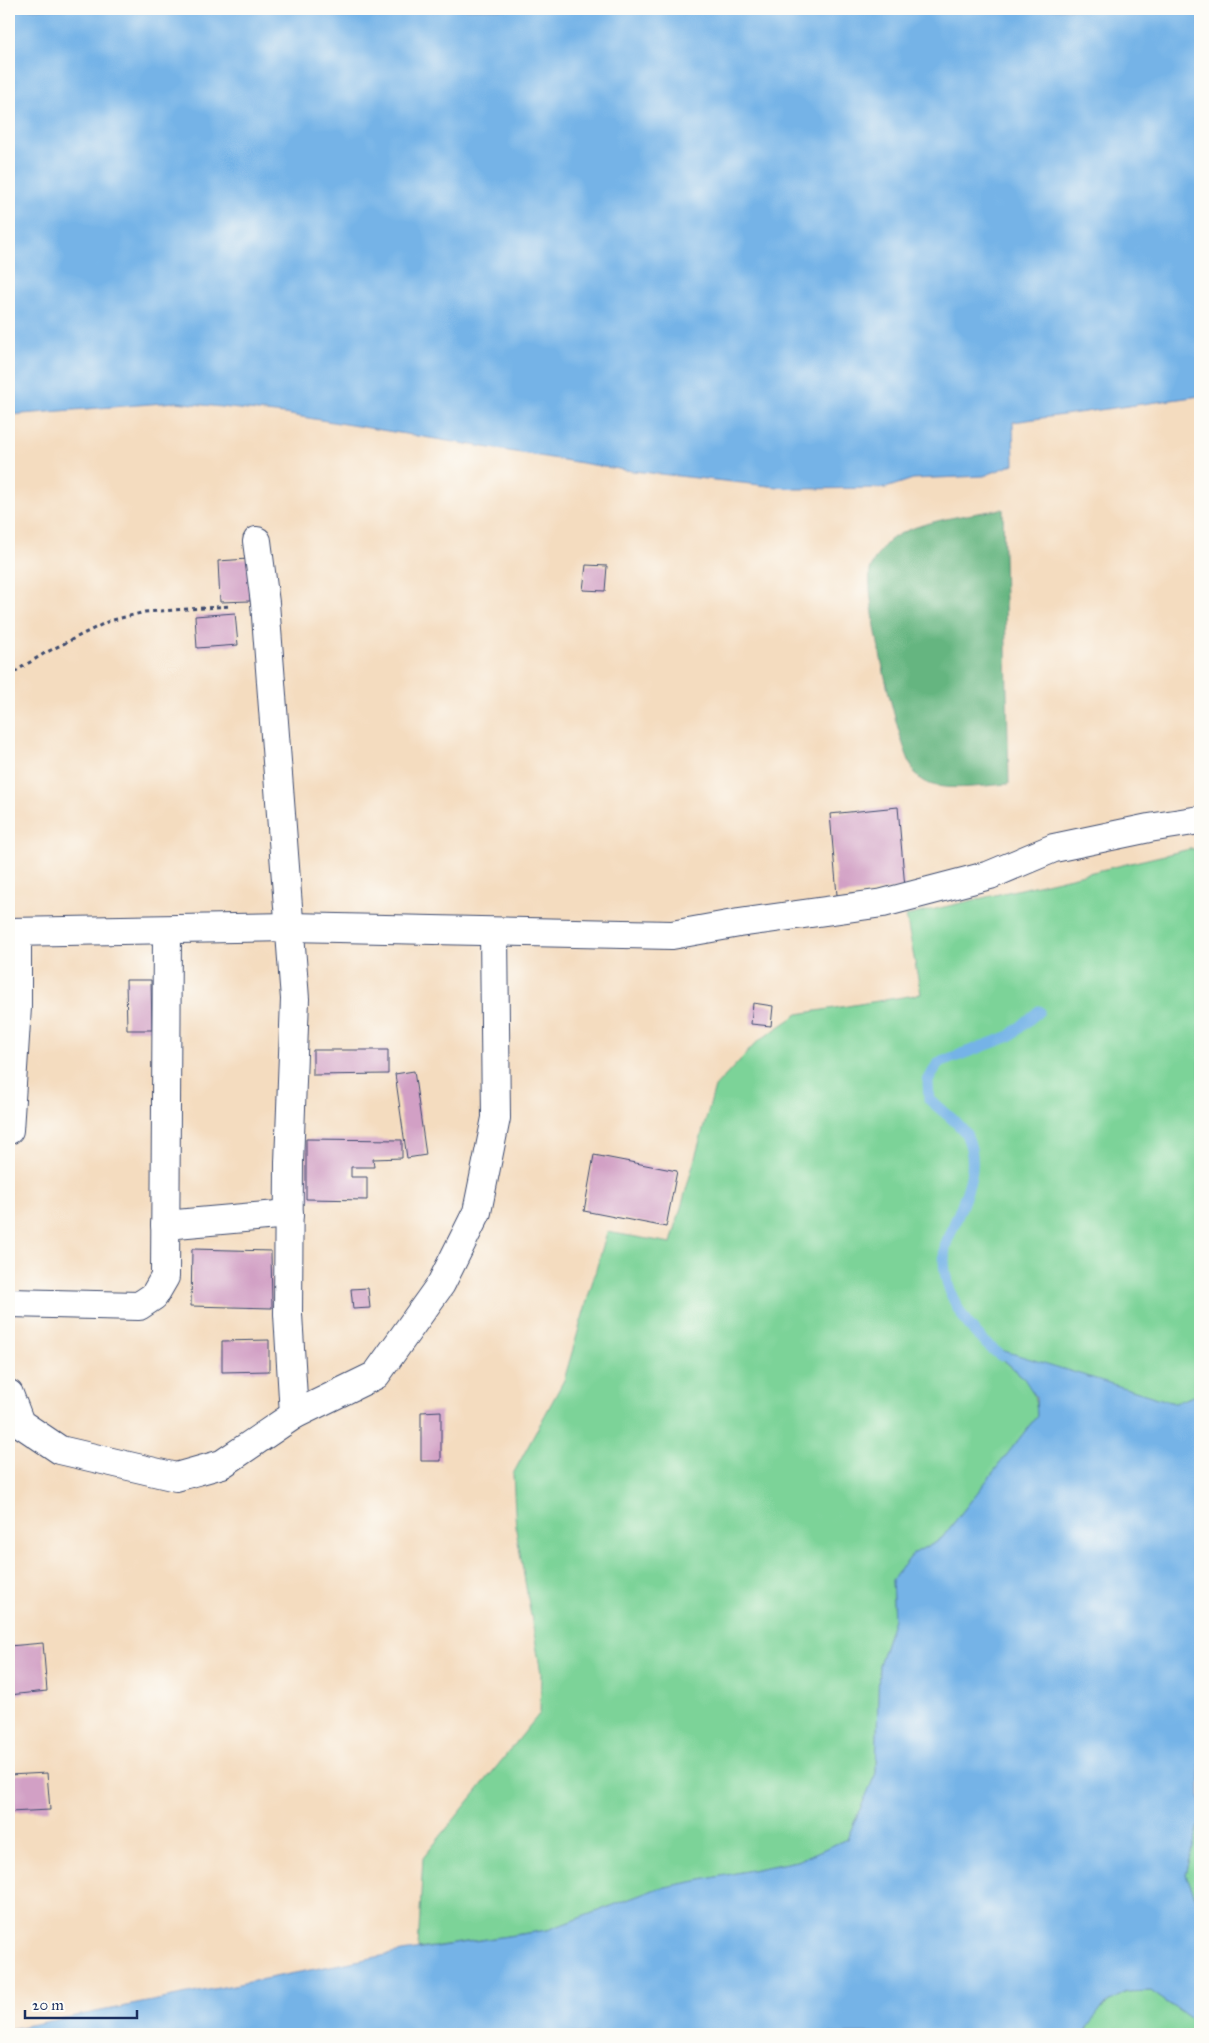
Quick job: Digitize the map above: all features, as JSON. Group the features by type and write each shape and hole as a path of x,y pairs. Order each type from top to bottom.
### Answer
{"street":[{"path":"257,541 265,603 295,999 288,1314 294,1415"},
{"path":"9,1130 17,1007 13,932 290,927 494,933 672,935 739,923 883,903 990,875 1054,848 1149,828 1200,820"},
{"path":"9,1302 139,1306 154,1296 165,1277 167,930"},
{"path":"9,1394 20,1422 60,1450 176,1477 222,1464 294,1415 376,1375 441,1284 478,1212 496,1118 494,933"},
{"path":"165,1224 289,1214"}],"path":[{"path":"9,678 45,653 109,621 145,612 265,603"}],"green space":[{"path":"1003,509 1009,784 963,788 928,784 920,779 912,767 894,714 878,645 870,587 870,571 878,554 885,545 894,537 907,530 940,520"},
{"path":"1190,849 1200,849 1200,1394 1174,1403 990,1347 1028,1383 1036,1402 1037,1416 942,1538 913,1554 892,1580 894,1619 879,1665 876,1773 847,1839 797,1861 656,1889 548,1930 418,1949 423,1858 540,1713 541,1673 516,1530 513,1474 564,1380 607,1232 671,1243 715,1087 757,1042 798,1014 921,994 906,916"},
{"path":"1200,1821 1200,1909 1186,1874"},
{"path":"1151,1991 1200,2026 1200,2034 1086,2034 1090,2022 1113,1999 1127,1992"}],"water":[{"path":"9,9 1200,9 1200,396 1013,422 1014,464 984,476 913,479 886,488 796,489 624,470 284,414 176,402 9,415"},
{"path":"988,1346 1174,1403 1200,1394 1200,1821 1186,1874 1200,1909 1200,2026 1151,1991 1125,1992 1103,2006 1086,2029 1086,2034 9,2034 9,2029 402,1952 548,1930 656,1889 797,1861 847,1839 876,1773 879,1665 894,1619 892,1580 913,1554 942,1538 1037,1416 1036,1397 1023,1377"}],"building":[{"path":"248,559 250,601 220,602 218,561"},
{"path":"586,565 607,566 605,591 583,590"},
{"path":"235,613 238,645 197,648 195,616"},
{"path":"898,807 905,888 837,895 830,814"},
{"path":"126,980 151,980 152,1030 127,1030"},
{"path":"753,1003 773,1006 771,1026 751,1024"},
{"path":"313,1050 388,1050 388,1074 313,1075"},
{"path":"414,1071 426,1155 407,1158 395,1074"},
{"path":"306,1139 402,1140 402,1158 373,1159 374,1167 351,1167 351,1177 367,1177 367,1200 306,1199"},
{"path":"594,1155 677,1171 666,1227 584,1211"},
{"path":"192,1249 271,1251 272,1308 191,1306"},
{"path":"368,1288 370,1308 353,1309 351,1289"},
{"path":"269,1340 269,1371 222,1372 222,1341"},
{"path":"441,1411 441,1461 421,1461 421,1412"},
{"path":"43,1643 47,1691 9,1695 9,1646"},
{"path":"47,1773 50,1810 9,1812 9,1775"}],"waterway":[{"path":"1000,1355 967,1322 951,1294 946,1279 944,1264 946,1245 970,1182 972,1171 971,1148 965,1132 929,1099 928,1081 938,1063 1010,1036 1039,1011"}]}
